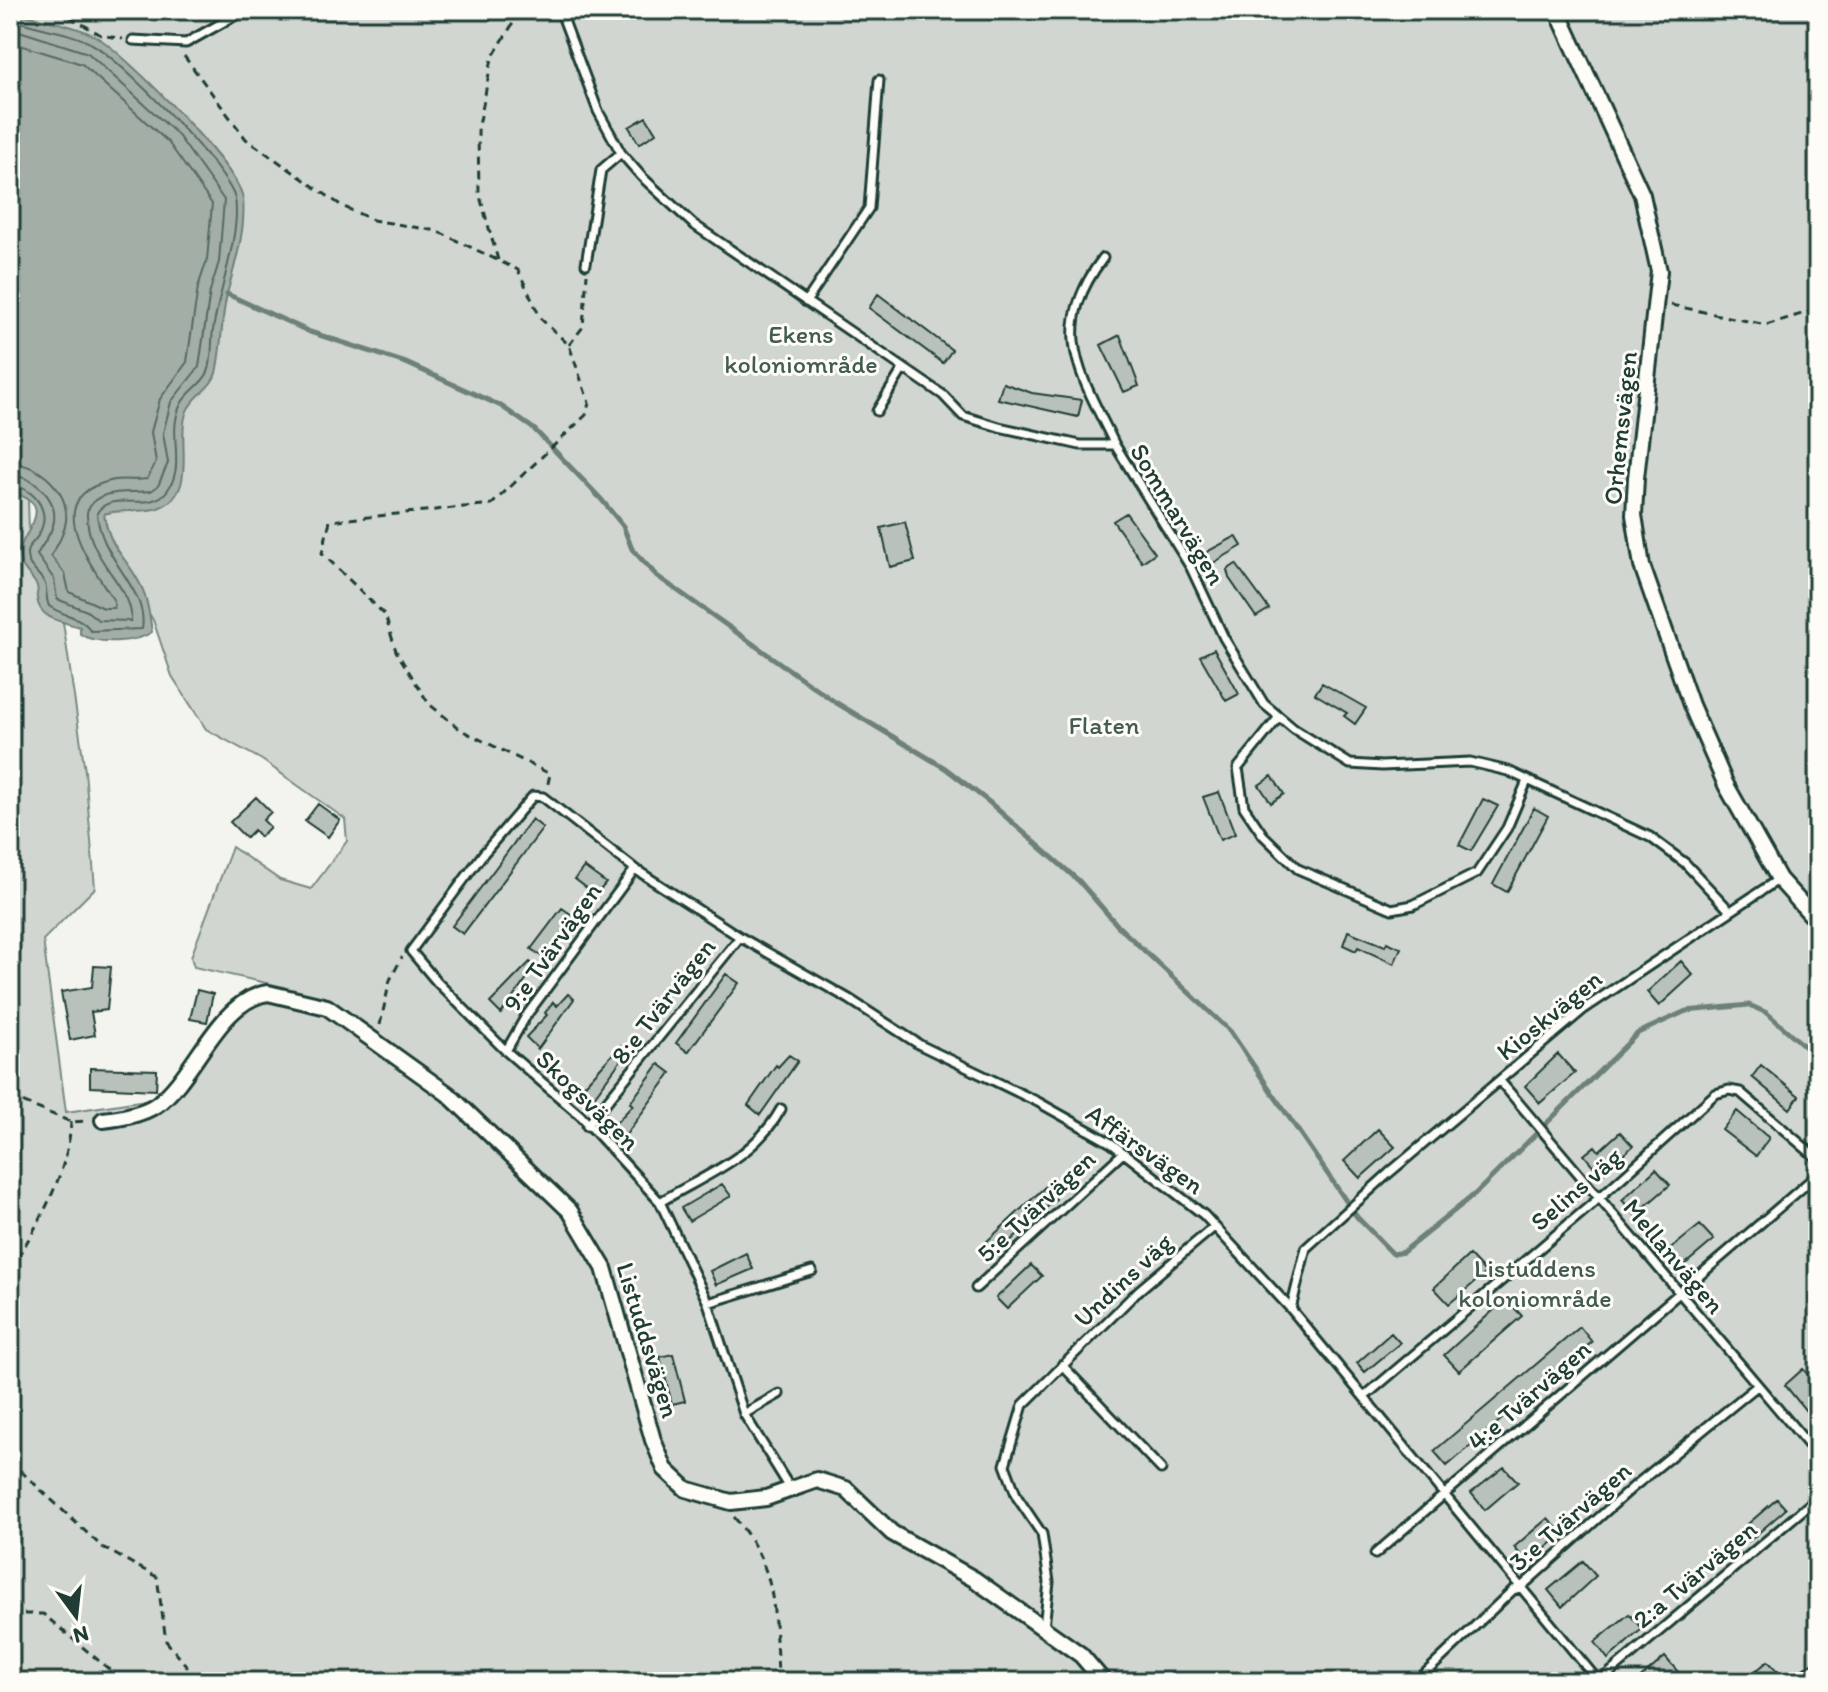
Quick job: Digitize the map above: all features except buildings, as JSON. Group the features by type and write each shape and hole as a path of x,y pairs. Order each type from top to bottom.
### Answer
{"street":[{"name":"Orhemsvägen","path":"1557,10 1642,195 1659,271 1636,478 1634,515 1642,566 1691,705 1726,785 1779,879 1818,922"},
{"name":"Listuddsvägen","path":"103,1120 155,1106 178,1084 216,1029 258,994 268,993 327,1007 448,1094 570,1211 604,1268 653,1440 665,1469 686,1489 731,1502 766,1498 817,1480 846,1489 892,1533 974,1579 1081,1655 1104,1682"}],"lane":[{"path":"133,40 186,43 245,10"},
{"name":"Sommarvägen","path":"560,10 598,111 621,153 693,224 943,395 963,416 1080,445 1115,445 1191,568 1224,638 1264,704 1279,717 1350,764 1382,766 1470,762 1508,771 1650,837 1685,863 1730,911"},
{"path":"806,302 869,208 879,80"},
{"path":"586,264 601,170 621,153"},
{"path":"1103,258 1088,278 1071,340 1076,365 1115,445"},
{"path":"877,411 903,369"},
{"path":"1279,717 1238,768 1244,807 1263,835 1298,869 1392,909 1413,905 1477,873 1507,828 1527,781"},
{"path":"411,951 513,819 533,796 543,797"},
{"name":"Affärsvägen","path":"543,797 635,869 740,937 849,999 920,1045 1038,1102 1111,1143 1214,1227 1291,1309 1599,1682"},
{"name":"9:e Tvärvägen","path":"506,1051 526,1016 635,869"},
{"name":"Kioskvägen","path":"1291,1309 1306,1248 1341,1215 1584,1009 1779,879"},
{"name":"8:e Tvärvägen","path":"587,1126 740,937"},
{"name":"Skogsvägen","path":"411,951 437,982 506,1051 581,1116 660,1202 708,1303 744,1414 790,1488"},
{"name":"Mellanvägen","path":"1500,1081 1818,1456"},
{"name":"Selins väg","path":"1364,1397 1598,1199 1715,1094 1729,1090 1740,1092 1818,1159"},
{"path":"660,1202 736,1161 768,1133 781,1109"},
{"name":"5:e Tvärvägen","path":"976,1288 1123,1153"},
{"name":"4:e Tvärvägen","path":"1375,1554 1818,1174"},
{"name":"Undins väg","path":"1044,1630 1049,1582 1042,1534 1017,1497 1005,1465 1023,1405 1138,1291 1214,1227"},
{"path":"708,1303 812,1271"},
{"path":"1062,1365 1161,1469"},
{"name":"3:e Tvärvägen","path":"1416,1682 1513,1590 1520,1588 1632,1488 1757,1386"},
{"path":"744,1414 779,1394"},
{"name":"2:a Tvärvägen","path":"1599,1682 1818,1497"},
{"path":"1794,1682 1818,1665"}],"path":[{"path":"58,10 101,35 133,40"},
{"path":"498,260 479,193 478,131 492,58 521,10"},
{"path":"175,43 246,139 342,206 373,220 437,231 518,270 541,319 569,345 589,403 586,415 492,504 330,521 322,553 385,615 396,651 429,704 461,730 550,774 543,797"},
{"path":"569,345 583,327 586,264"},
{"path":"1657,303 1766,325 1818,309"},
{"path":"374,1041 398,960 411,951"},
{"path":"10,1097 71,1122 103,1120"},
{"path":"10,1269 28,1241 58,1180 71,1122"},
{"path":"10,1461 102,1547 157,1577 166,1641 200,1682"},
{"path":"731,1502 734,1518 751,1536 776,1603 779,1682"},
{"path":"10,1614 43,1614 110,1670 117,1682"}],"green space":[{"name":"Flaten","path":"10,10 1818,10 1818,1682 10,1682","holes":["73,489 153,620 172,676 206,729 262,760 345,819 347,841 311,889 280,880 232,847 191,957 194,967 284,987 245,991 222,1011 177,1076 153,1099 66,1112 43,940 95,888 85,771 63,622 30,564 28,500"]}],"water":[{"path":"10,11 78,29 97,37 111,48 203,138 237,184 243,199 241,235 225,304 216,373 187,411 179,491 171,501 158,508 104,514 110,537 137,577 147,604 152,632 136,638 116,641 87,638 80,634 80,627 47,616 39,605 37,586 20,559 21,546 36,512 33,504 10,492"}],"waterway":[{"path":"227,294 310,332 406,363 501,406 534,429 601,499 623,526 632,549 657,576 835,702 945,768 989,802 1079,881 1118,926 1230,1031 1357,1217 1393,1254 1403,1252 1475,1194 1638,1033 1686,1011 1749,1005 1767,1013 1818,1058"}],"park label":[{"name":"Ekens koloniområde","path":"801,349"},
{"name":"Listuddens koloniområde","path":"1535,1283"}]}
